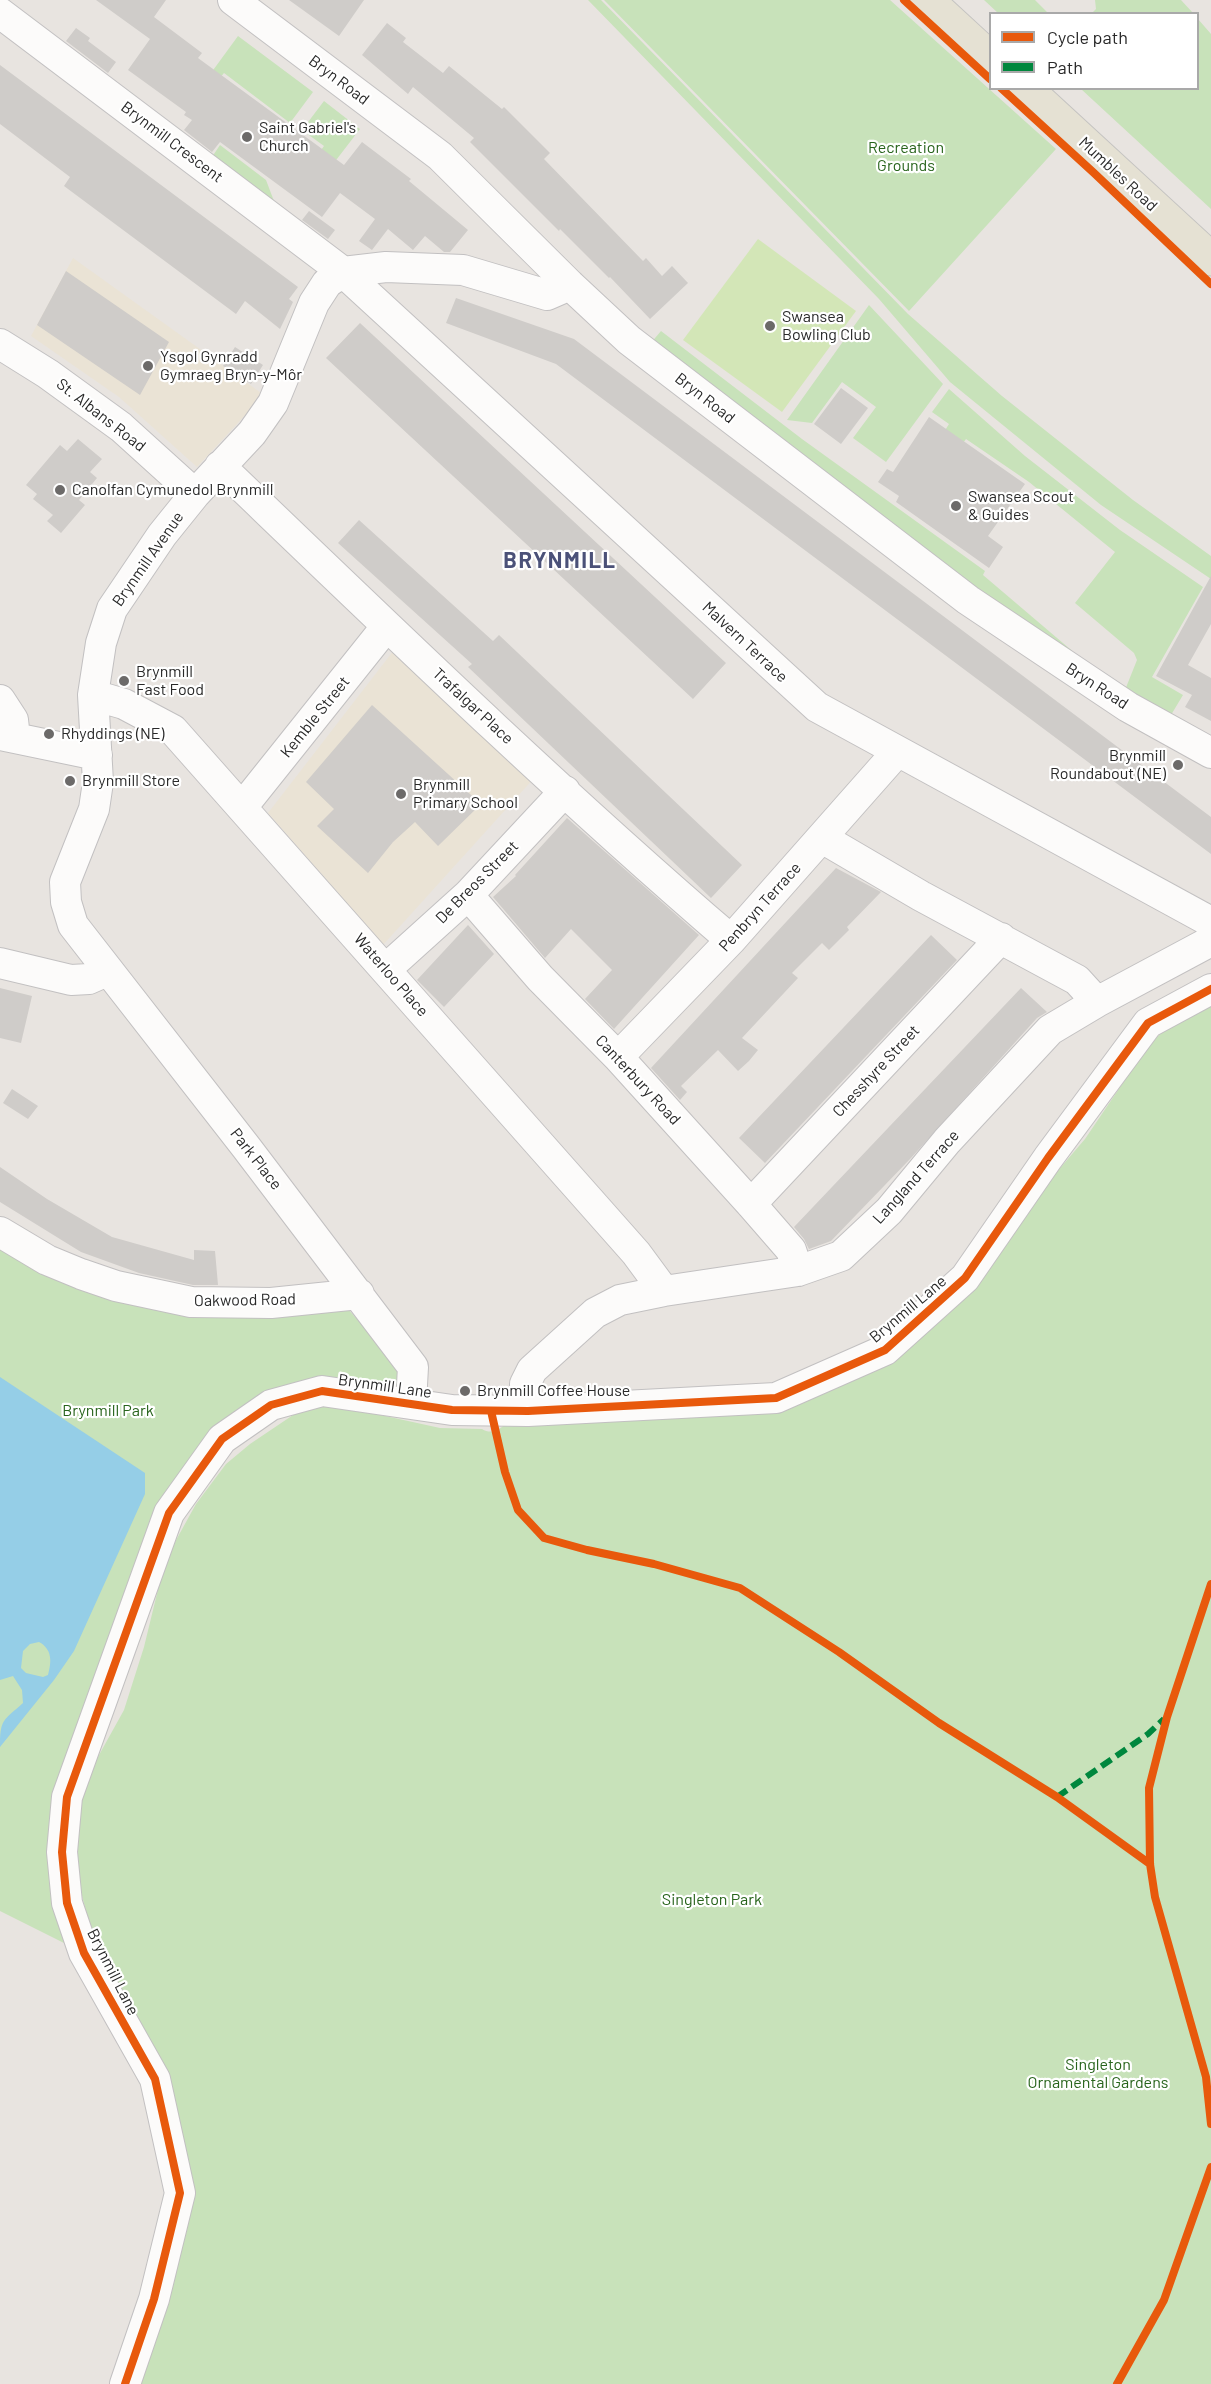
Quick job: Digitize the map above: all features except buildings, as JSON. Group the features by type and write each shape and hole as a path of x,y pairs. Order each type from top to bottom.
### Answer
{"main road":[{"path":"927,0 989,57"},
{"path":"954,0 989,32"},
{"name":"Mumbles Road","path":"1027,90 1211,259"},
{"name":"Mumbles Road","path":"1055,90 1211,229"}],"street":[{"name":"Bryn Road","path":"233,0 440,156 629,340 968,600 1128,707 1211,753"},
{"name":"Brynmill Crescent","path":"0,13 343,272"},
{"path":"343,272 386,267 463,270 547,295 570,285"},
{"name":"Brynmill Avenue","path":"73,925 66,902 65,882 94,809 98,782 93,695 101,643 112,609 162,535 195,494 252,433 273,403 314,303 327,283 343,272"},
{"name":"Malvern Terrace","path":"343,272 817,707 1211,922"},
{"name":"St. Albans Road","path":"0,344 48,374 121,427 195,494"},
{"name":"Trafalgar Place","path":"220,466 386,627 645,866 731,939"},
{"name":"Kemble Street","path":"243,806 386,627"},
{"name":"Waterloo Place","path":"93,695 124,704 173,730 243,806 636,1253 664,1291"},
{"path":"0,700 13,720 7,737 97,755"},
{"name":"Penbryn Terrace","path":"618,1057 731,939 897,752"},
{"name":"De Breos Street","path":"386,969 468,895 565,791"},
{"path":"822,838 921,896 1077,980 1097,1002"},
{"name":"Canterbury Road","path":"468,895 540,978 618,1057 751,1204 791,1250 798,1271"},
{"name":"Park Place","path":"73,925 413,1367 411,1403"},
{"name":"Chesshyre Street","path":"751,1204 1001,938"},
{"name":"Langland Terrace","path":"528,1411 525,1384 532,1370 595,1312 620,1300 664,1291 798,1271 841,1256 889,1211 948,1141 1050,1030 1211,941"},
{"path":"0,963 71,980 89,980 107,971"},
{"name":"Brynmill Lane","path":"125,2384 154,2299 180,2193 155,2079 84,1953 67,1903 62,1852 67,1797 169,1513 222,1439 271,1405 322,1391 452,1410 528,1411 776,1398 885,1350 965,1278 1048,1158 1148,1023 1211,989"},
{"name":"Oakwood Road","path":"0,1232 47,1260 81,1274 116,1286 191,1302 271,1303 359,1294"}],"shaded area":[{"name":"Ysgol Gynradd Gymraeg Bryn-y-Môr","path":"73,258 264,395 197,467 119,397 31,336"},
{"name":"Brynmill Primary School","path":"394,650 536,776 383,945 268,813"}],"green space":[{"path":"588,0 601,0 908,314 1002,396 1133,500 1211,556 1211,579 1101,505 950,382 879,299"},
{"name":"Recreation Grounds","path":"604,0 890,0 1056,149 909,311"},
{"path":"984,0 1035,0 1047,12 997,12"},
{"path":"1095,0 1181,0 1192,12 1093,12 1096,9"},
{"path":"1199,20 1211,34 1211,209 1082,90 1199,90"},
{"path":"238,36 313,92 290,123 224,73 219,79 211,73"},
{"path":"324,101 360,129 330,168 316,157 324,146 302,130"},
{"path":"220,145 266,180 280,217 212,157"},
{"name":"Swansea Bowling Club","path":"758,239 856,311 782,412 683,340"},
{"path":"869,305 943,384 886,462 853,438 876,407 842,382 812,423 787,420"},
{"path":"661,331 802,439 985,571 983,575 1097,672 975,596 650,344"},
{"path":"949,389 1025,456 1120,530 1203,587 1152,677 1183,695 1171,715 1125,690 1137,660 1134,653 1075,603 1115,552 1029,482 966,439 932,486 917,474 949,424 932,412"},
{"name":"Singleton Park","path":"1211,1001 1211,2384 136,2384 187,2221 87,1915 80,1888 73,1823 89,1773 124,1710 170,1551 196,1504 226,1464 250,1444 299,1411 326,1403 440,1428 482,1429 491,1432 504,1425 837,1386 1043,1188 1085,1139 1135,1065 1157,1037 1174,1021"},
{"name":"Brynmill Park","path":"0,1245 92,1293 120,1302 192,1316 346,1307 396,1362 411,1403 271,1405 169,1513 67,1797 84,1953 0,1911"}],"water":[{"path":"0,1377 145,1473 145,1494 74,1651 54,1680 0,1747 4,1721 23,1703 22,1690 13,1676 0,1680","holes":["39,1642 50,1656 48,1675 43,1677 26,1673 21,1668 23,1651 30,1644"]}],"marked path":[{"path":"1057,1797 1148,1734 1164,1719"}],"cycle path":[{"path":"904,0 989,78"},
{"path":"1003,90 1211,284"},
{"path":"125,2384 154,2299 180,2193 155,2079 84,1953 67,1903 62,1852 67,1797 169,1513 222,1439 271,1405 322,1391 452,1410 528,1411 776,1398 885,1350 965,1278 1048,1158 1148,1023 1211,989"},
{"path":"491,1411 505,1472 518,1510 544,1538 654,1564 740,1588 839,1652 939,1723 1057,1797 1150,1864"},
{"path":"1211,1584 1167,1717 1149,1788 1150,1864 1155,1897 1206,2077 1211,2124"},
{"path":"1117,2384 1164,2300 1211,2167"}],"place":[{"name":"Saint Gabriel's Church","path":"247,137"},
{"name":"Swansea Bowling Club","path":"770,326"},
{"name":"Ysgol Gynradd Gymraeg Bryn-y-Môr","path":"148,366"},
{"name":"Canolfan Cymunedol Brynmill","path":"60,490"},
{"name":"Swansea Scout & Guides","path":"956,506"},
{"name":"Brynmill Fast Food","path":"124,681"},
{"name":"Rhyddings (NE)","path":"49,734"},
{"name":"Brynmill Roundabout (NE)","path":"1178,765"},
{"name":"Brynmill Store","path":"70,781"},
{"name":"Brynmill Primary School","path":"401,794"},
{"name":"Brynmill Coffee House","path":"465,1391"}],"district":[{"name":"BRYNMILL","path":"560,561"}],"park label":[{"name":"Singleton Ornamental Gardens","path":"1098,2074"}]}
